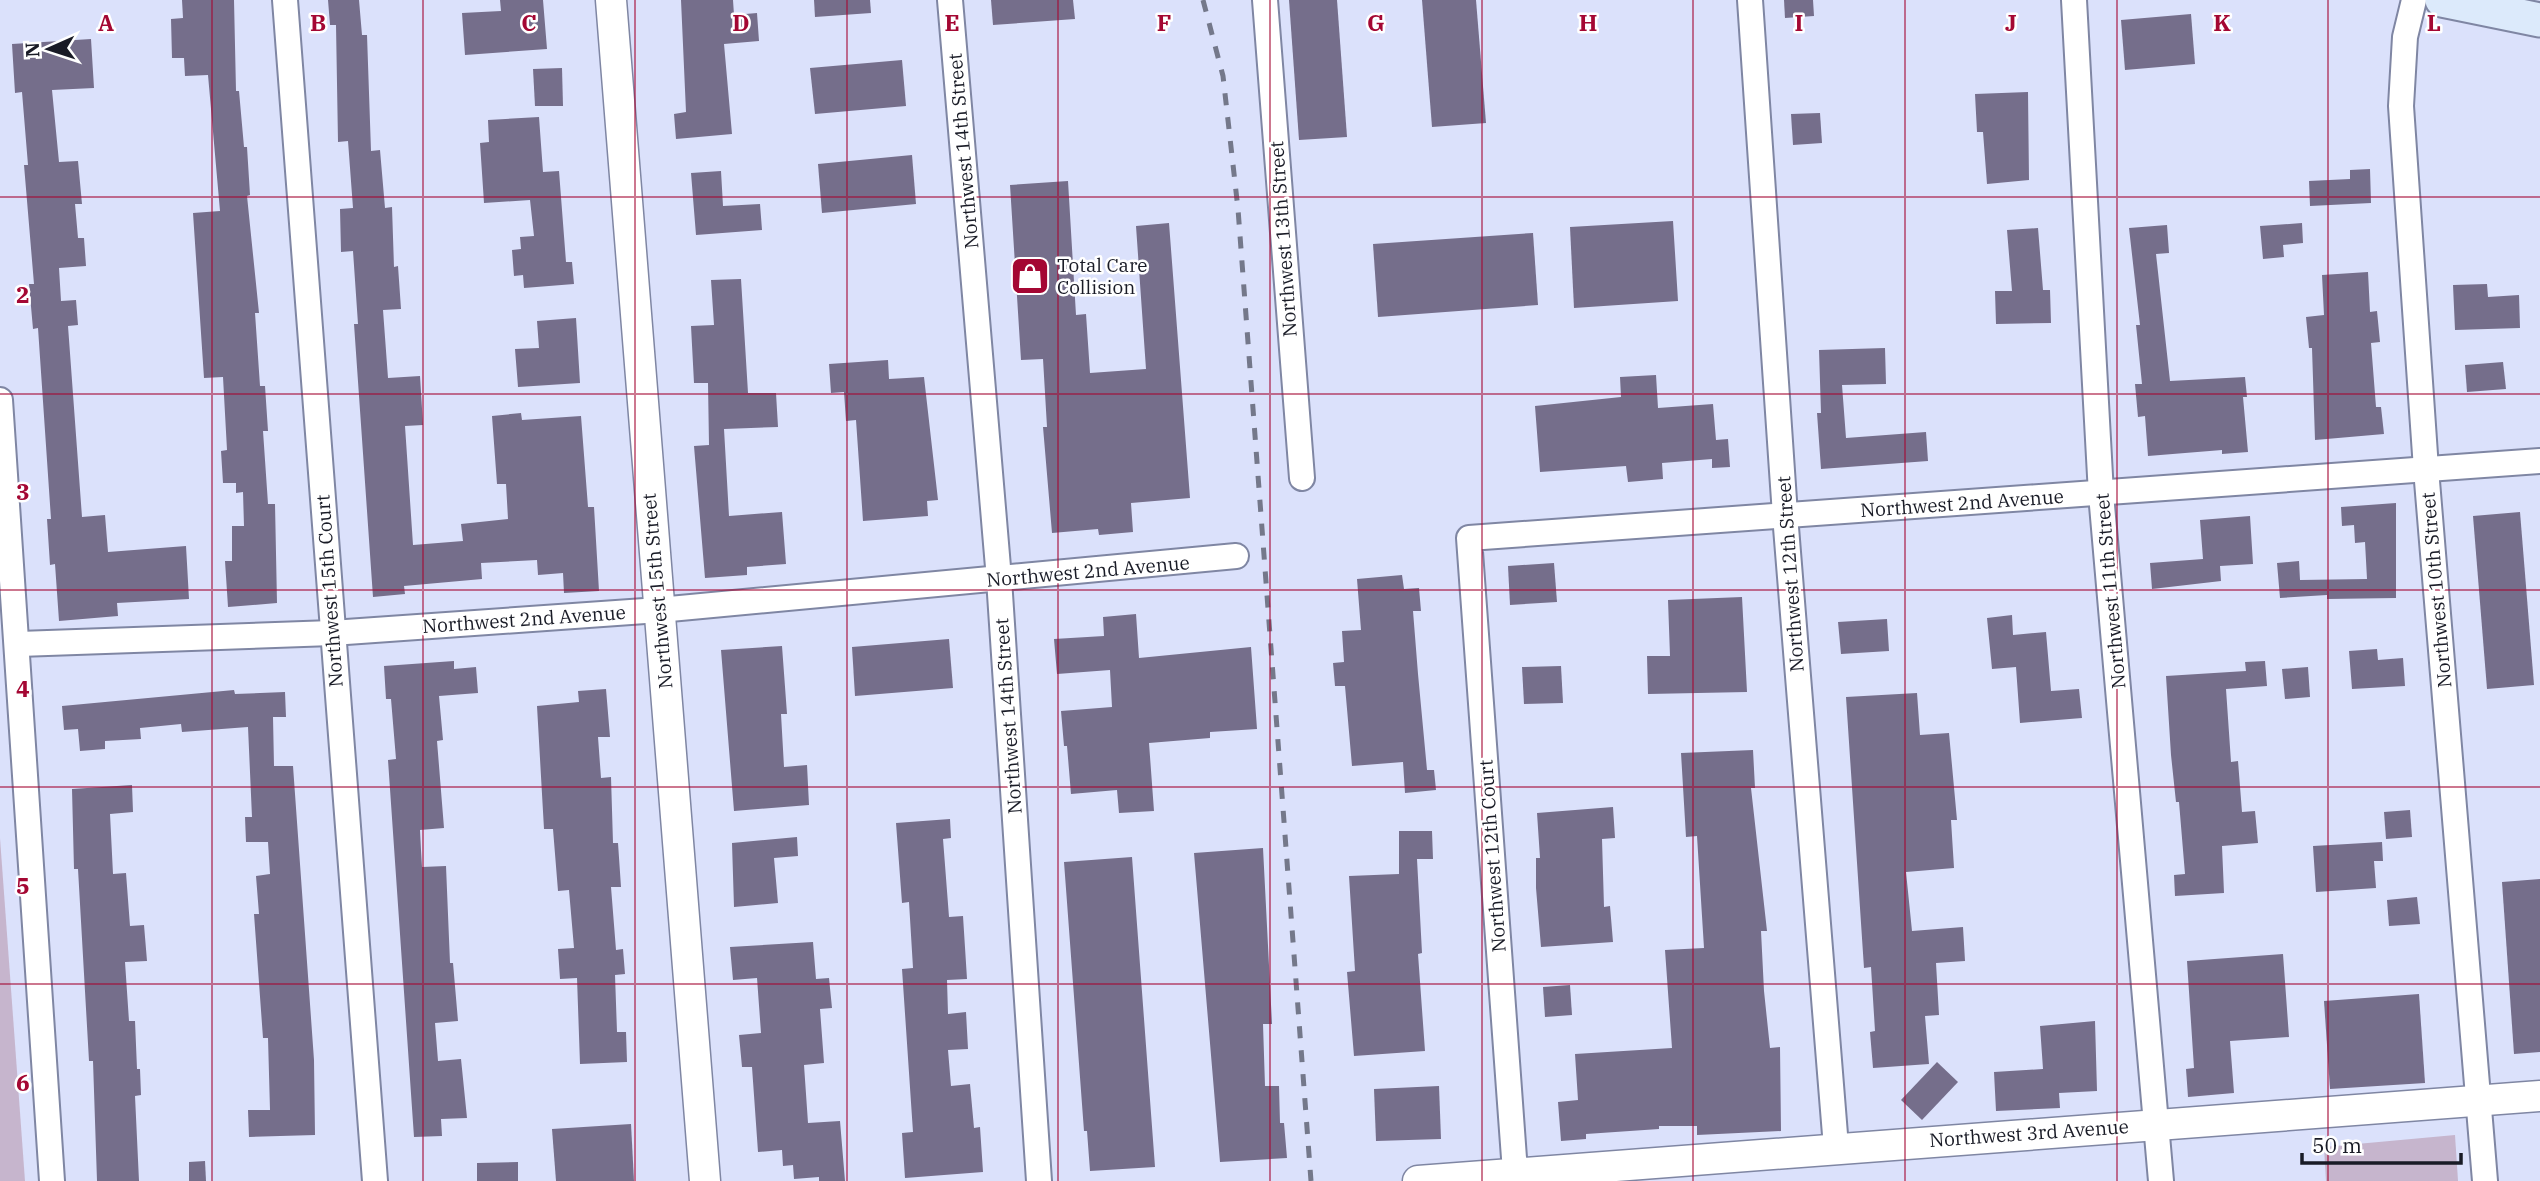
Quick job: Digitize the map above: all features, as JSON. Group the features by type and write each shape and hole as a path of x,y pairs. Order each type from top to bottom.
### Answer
{"main road":[{"path":"2442,0 2540,20"}],"street":[{"name":"Northwest 15th Court","path":"285,0 375,1181"},
{"name":"Northwest 15th Street","path":"611,0 705,1181"},
{"name":"Northwest 14th Street","path":"950,0 999,579 1040,1181"},
{"name":"Northwest 13th Street","path":"1265,0 1302,478"},
{"name":"Northwest 12th Street","path":"1751,0 1785,514 1836,1147"},
{"name":"Northwest 11th Street","path":"2074,0 2101,494 2161,1181"},
{"name":"Northwest 10th Street","path":"2414,0 2405,37 2401,106 2426,469 2485,1181"},
{"path":"0,400 19,644 52,1181"},
{"name":"Northwest 2nd Avenue","path":"1469,538 2540,461"},
{"name":"Northwest 12th Court","path":"1469,538 1514,1158 1518,1179"},
{"name":"Northwest 2nd Avenue","path":"19,644 332,633 659,610 1236,556"},
{"name":"Northwest 3rd Avenue","path":"1418,1181 1518,1179 1836,1147 2540,1096"}],"shaded area":[{"path":"0,838 25,1181 0,1181"},
{"path":"2455,1135 2458,1181 2326,1181 2324,1147"}],"building":[{"path":"182,0 234,0 236,91 239,91 244,147 247,147 250,195 247,196 259,313 255,313 260,386 265,386 268,431 263,431 268,504 275,504 277,603 228,607 225,561 232,561 232,526 244,526 243,492 236,493 236,483 223,483 221,451 227,450 223,377 204,378 193,213 220,211 208,75 185,76 184,58 172,58 171,19 183,18"},
{"path":"328,0 359,0 362,35 367,35 371,151 380,150 385,208 392,207 394,267 398,266 401,309 383,310 388,378 420,376 423,425 405,426 413,545 463,541 461,524 508,519 506,484 497,484 492,416 521,413 522,420 581,416 588,507 594,507 599,591 564,593 563,573 538,575 537,560 481,563 482,579 404,586 405,594 373,597 354,324 358,324 353,251 341,252 340,209 353,208 348,141 338,142 336,25 330,25"},
{"path":"500,0 543,0 547,49 465,55 462,13 501,11"},
{"path":"681,0 733,0 734,15 757,13 759,41 724,44 732,134 676,139 674,114 686,112"},
{"path":"814,0 870,0 871,13 815,17"},
{"path":"991,0 1073,0 1075,19 993,25"},
{"path":"1289,0 1337,0 1347,137 1299,140"},
{"path":"1422,0 1476,0 1486,123 1432,127"},
{"path":"1784,0 1813,0 1814,16 1785,18"},
{"path":"2191,14 2195,64 2125,70 2121,20"},
{"path":"91,39 94,88 52,90 59,162 78,161 82,204 75,204 78,238 84,238 86,266 59,268 61,301 76,300 78,325 68,326 82,517 105,515 108,552 186,546 189,599 117,603 118,616 59,621 55,564 50,565 47,519 51,519 38,328 33,329 29,284 34,284 24,165 28,165 22,92 15,93 12,44"},
{"path":"902,60 906,106 815,114 810,68"},
{"path":"562,68 563,106 535,106 533,69"},
{"path":"2028,92 2029,180 1987,184 1983,132 1977,132 1975,94"},
{"path":"1820,113 1822,143 1793,145 1791,114"},
{"path":"539,117 543,172 559,171 566,262 572,262 574,284 524,288 523,275 514,276 512,250 521,249 520,237 534,236 530,200 484,203 480,143 489,142 488,120"},
{"path":"912,155 916,204 822,213 818,164"},
{"path":"2370,169 2371,203 2310,206 2309,181 2350,179 2350,170"},
{"path":"721,171 723,206 760,204 762,230 696,235 691,173"},
{"path":"1068,181 1076,315 1086,314 1090,373 1146,369 1136,226 1169,223 1190,498 1131,503 1133,532 1099,535 1098,529 1052,533 1043,427 1047,427 1043,359 1021,360 1010,185"},
{"path":"1673,221 1678,301 1574,308 1570,227"},
{"path":"2302,223 2303,243 2283,245 2284,257 2263,259 2260,226"},
{"path":"2167,225 2169,253 2156,254 2170,381 2245,377 2247,397 2243,397 2248,452 2222,454 2222,450 2148,456 2145,416 2138,417 2135,384 2142,384 2136,325 2140,325 2129,228"},
{"path":"2038,228 2043,290 2050,290 2051,323 1996,324 1995,291 2012,291 2007,230"},
{"path":"1533,233 1538,305 1378,317 1373,244"},
{"path":"2368,272 2370,312 2377,311 2380,342 2371,343 2376,407 2381,407 2384,434 2315,440 2312,348 2309,348 2306,317 2324,315 2322,275"},
{"path":"741,279 748,393 776,393 778,427 724,429 729,516 782,512 786,564 747,567 747,575 705,578 694,446 709,445 708,383 694,383 691,326 714,325 711,280"},
{"path":"2487,284 2488,297 2519,295 2520,328 2455,330 2453,285"},
{"path":"576,318 580,383 518,387 515,349 539,348 537,321"},
{"path":"1885,348 1886,384 1842,385 1846,438 1926,432 1928,461 1821,469 1817,413 1821,413 1819,350"},
{"path":"888,360 889,379 924,377 938,500 927,501 928,516 863,521 856,420 846,421 844,392 831,393 829,364"},
{"path":"2503,362 2506,389 2467,392 2465,365"},
{"path":"1656,375 1658,408 1713,404 1716,440 1728,439 1730,467 1712,468 1712,459 1662,463 1663,479 1628,482 1626,466 1540,472 1535,406 1621,397 1620,377"},
{"path":"2396,503 2396,598 2327,599 2327,595 2280,598 2277,563 2299,561 2300,580 2367,579 2365,542 2355,543 2354,525 2342,526 2341,507"},
{"path":"2520,512 2534,685 2487,689 2473,516"},
{"path":"2250,516 2253,564 2220,566 2221,581 2152,589 2150,563 2203,559 2200,520"},
{"path":"1554,563 1557,602 1510,605 1508,566"},
{"path":"1402,575 1404,589 1419,588 1421,611 1413,611 1418,674 1427,770 1434,770 1436,790 1405,793 1403,762 1352,766 1345,686 1335,686 1333,663 1344,662 1342,631 1361,630 1357,579"},
{"path":"1742,597 1747,692 1648,694 1647,656 1670,656 1668,600"},
{"path":"1136,614 1139,658 1251,647 1257,729 1210,732 1210,738 1149,743 1154,811 1119,813 1117,790 1071,794 1061,711 1112,707 1110,670 1057,674 1054,639 1104,636 1103,617"},
{"path":"2012,615 2013,635 2046,632 2051,691 2079,689 2082,718 2020,723 2016,667 1992,669 1987,618"},
{"path":"1887,619 1889,651 1841,654 1838,622"},
{"path":"949,639 953,688 855,696 852,647"},
{"path":"782,646 787,714 781,714 784,767 807,765 809,805 734,811 721,650"},
{"path":"2377,649 2378,660 2403,658 2405,686 2352,689 2349,651"},
{"path":"454,661 454,669 476,667 478,693 439,696 443,740 437,741 444,828 420,830 422,867 446,866 450,963 453,963 458,1021 435,1023 438,1061 461,1059 467,1118 441,1119 442,1136 414,1137 388,760 396,759 391,699 386,699 384,666"},
{"path":"2265,661 2267,686 2226,689 2231,762 2238,761 2242,812 2255,811 2258,843 2222,846 2224,893 2175,896 2174,875 2185,874 2179,802 2176,802 2171,755 2166,676 2246,671 2245,662"},
{"path":"1561,666 1563,703 1524,704 1522,667"},
{"path":"2308,667 2310,697 2285,699 2282,669"},
{"path":"606,689 610,737 598,737 601,778 611,777 613,843 618,843 621,887 611,887 616,950 623,949 625,974 615,975 617,1032 626,1032 627,1062 580,1064 577,978 560,979 558,949 574,948 569,890 558,891 553,829 544,829 537,706 579,702 578,691"},
{"path":"234,690 235,694 285,692 286,717 273,717 274,766 293,766 314,1060 315,1135 249,1137 248,1110 270,1110 268,1038 263,1038 254,914 259,914 256,876 270,874 268,842 246,842 245,817 252,817 248,727 182,732 181,724 140,728 141,739 105,741 105,749 80,751 78,729 64,730 62,706"},
{"path":"1917,693 1920,735 1949,733 1957,820 1951,820 1954,868 1906,872 1912,931 1963,927 1965,961 1936,963 1939,1015 1925,1016 1929,1064 1873,1068 1870,1032 1875,1031 1871,967 1864,968 1846,697"},
{"path":"1753,750 1755,788 1751,788 1767,931 1761,931 1764,991 1770,1048 1780,1047 1781,1131 1697,1135 1697,1126 1659,1126 1659,1129 1586,1134 1586,1139 1561,1141 1558,1102 1578,1100 1575,1054 1672,1048 1665,950 1704,948 1697,836 1686,837 1681,753"},
{"path":"132,785 133,812 110,814 113,874 126,873 130,926 144,925 147,961 125,962 129,1021 135,1021 137,1069 140,1069 141,1095 135,1096 139,1181 97,1181 93,1061 89,1061 78,869 74,869 72,789"},
{"path":"1613,807 1615,838 1602,839 1604,907 1610,906 1613,942 1541,947 1536,888 1536,858 1540,858 1537,813"},
{"path":"2410,810 2412,837 2386,839 2384,812"},
{"path":"950,819 951,838 943,839 949,917 963,916 967,979 947,980 948,1014 966,1012 968,1049 948,1050 951,1086 970,1084 974,1128 980,1127 983,1172 905,1178 902,1133 913,1132 902,969 913,968 909,902 902,903 896,823"},
{"path":"1399,831 1432,831 1433,859 1417,859 1422,953 1418,954 1425,1051 1354,1056 1347,972 1355,971 1349,876 1399,874"},
{"path":"797,837 798,856 774,858 778,903 734,907 732,843"},
{"path":"2382,842 2383,861 2374,861 2376,888 2316,892 2313,846"},
{"path":"1263,848 1272,1024 1263,1024 1265,1086 1279,1086 1280,1123 1284,1123 1287,1158 1220,1162 1194,853"},
{"path":"1132,857 1155,1167 1090,1171 1087,1131 1084,1131 1064,862"},
{"path":"2540,879 2540,1052 2514,1054 2502,882"},
{"path":"2417,897 2420,924 2389,926 2387,900"},
{"path":"813,942 816,979 829,978 832,1008 820,1009 824,1063 804,1065 808,1123 840,1121 845,1181 819,1181 819,1177 794,1179 793,1165 783,1166 782,1150 758,1152 752,1067 742,1067 739,1035 761,1033 757,978 733,980 730,947"},
{"path":"2283,954 2289,1037 2230,1041 2234,1093 2188,1097 2186,1069 2194,1068 2187,961"},
{"path":"1570,985 1572,1015 1545,1017 1543,987"},
{"path":"2419,994 2425,1083 2330,1089 2324,1001"},
{"path":"2095,1021 2097,1091 2059,1093 2060,1108 1996,1111 1994,1072 2043,1069 2040,1026"},
{"path":"1937,1062 1958,1082 1922,1120 1901,1100"},
{"path":"1439,1086 1441,1139 1376,1141 1374,1089"},
{"path":"631,1124 634,1181 556,1181 552,1129"},
{"path":"205,1161 206,1181 189,1181 189,1162"},
{"path":"518,1162 518,1181 477,1181 477,1163"}],"railway":[{"path":"1203,0 1223,76 1238,209 1311,1181"}],"place":[{"name":"Total Care Collision","path":"1030,276"}]}
